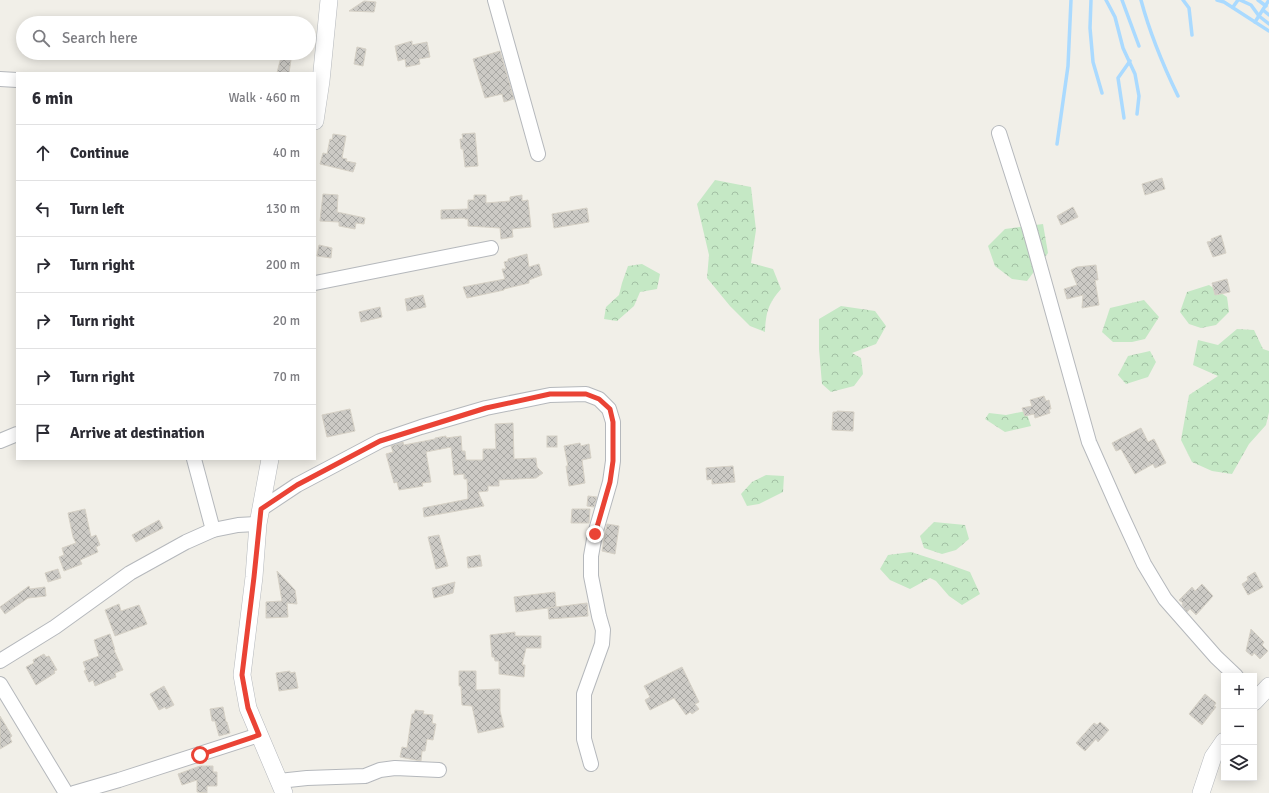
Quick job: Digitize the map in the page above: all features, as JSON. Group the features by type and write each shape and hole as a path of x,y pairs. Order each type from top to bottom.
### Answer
{"street":[{"path":"316,110 329,0"},
{"path":"495,0 538,154"},
{"path":"0,78 16,80"},
{"path":"999,133 1028,227 1089,442 1144,564 1165,599 1216,657 1233,673"},
{"path":"316,283 491,248"},
{"path":"0,661 55,627 130,573 186,542 213,530 238,525 260,517 297,485 380,441 486,408 550,394 586,394 599,399 610,409 613,422 613,461 610,482 595,534 591,556 591,576 599,616 604,630 602,644 584,694 584,739 591,764"},
{"path":"0,441 16,434"},
{"path":"194,460 213,530"},
{"path":"270,460 260,517 242,675 248,708 282,787 307,778 365,776 380,770 395,768 439,770"},
{"path":"0,684 66,793"},
{"path":"74,793 259,735"},
{"path":"1201,793 1213,757 1221,745"}],"green space":[{"path":"715,180 751,187 756,230 751,263 773,269 781,289 773,299 768,309 765,332 750,326 730,306 707,278 709,255 697,204"},
{"path":"1043,224 1048,253 1027,281 1012,279 995,266 988,246 1005,229"},
{"path":"642,264 660,274 657,289 640,292 634,306 617,321 604,319 606,307 619,295 628,266"},
{"path":"1209,285 1227,297 1229,312 1216,325 1201,328 1189,324 1180,312 1187,292"},
{"path":"1144,300 1159,317 1145,339 1132,342 1113,342 1102,332 1110,308"},
{"path":"841,306 875,311 886,326 876,344 852,353 861,358 863,374 854,386 831,392 822,384 819,349 819,319"},
{"path":"1237,329 1254,330 1263,349 1269,351 1269,412 1266,425 1249,444 1232,474 1212,471 1192,462 1181,440 1189,395 1218,376 1193,365 1198,340 1218,345"},
{"path":"1150,351 1156,362 1148,377 1126,384 1118,375 1128,356"},
{"path":"1026,411 1031,426 1005,432 985,419 989,413 1006,415"},
{"path":"766,475 784,476 783,492 759,504 747,506 741,494 752,482"},
{"path":"934,522 965,525 969,539 956,550 942,554 924,548 920,536"},
{"path":"911,552 970,572 980,594 962,605 949,596 936,581 930,578 910,589 890,580 880,569 888,555"}],"building":[{"path":"364,1 376,2 374,12 349,11"},
{"path":"412,41 412,45 427,42 430,57 419,59 420,64 406,67 405,59 398,61 395,46"},
{"path":"357,47 366,49 363,66 354,64"},
{"path":"500,51 514,99 504,102 502,94 485,98 473,59"},
{"path":"280,60 291,60 289,72 277,72"},
{"path":"475,133 478,166 465,167 460,139 463,139 462,134"},
{"path":"333,134 346,136 342,158 347,159 346,161 356,163 353,172 320,164 323,153 327,154 330,139 332,140"},
{"path":"1162,178 1165,189 1145,195 1142,184"},
{"path":"323,194 338,195 337,212 365,218 364,224 356,223 355,229 339,226 339,222 320,221"},
{"path":"474,195 486,195 486,203 510,201 510,197 522,195 522,201 528,200 531,227 512,229 513,237 501,239 500,228 468,226 468,219 465,218 441,219 441,210 468,209 468,200 474,200"},
{"path":"1073,207 1078,217 1061,225 1057,216"},
{"path":"587,208 589,222 554,228 552,214"},
{"path":"1221,235 1226,253 1213,257 1207,242 1212,241 1211,239"},
{"path":"319,245 332,248 331,258 317,256"},
{"path":"527,254 529,267 539,264 542,275 529,280 529,283 467,298 463,287 505,279 502,269 506,269 504,262 508,261 508,259"},
{"path":"1096,265 1098,280 1095,280 1099,305 1082,308 1083,295 1067,299 1064,289 1077,285 1071,270 1077,267"},
{"path":"1227,279 1230,292 1215,295 1212,283"},
{"path":"423,295 426,307 407,311 405,299"},
{"path":"380,307 382,317 361,322 359,312"},
{"path":"1044,396 1046,401 1049,400 1051,409 1049,409 1050,413 1035,418 1034,414 1025,416 1022,408 1032,406 1030,400"},
{"path":"350,409 355,431 327,437 322,415"},
{"path":"833,412 854,412 853,431 832,430"},
{"path":"513,423 514,459 536,458 537,467 543,473 536,478 499,480 499,486 488,486 488,491 478,492 484,506 424,517 423,508 468,499 467,479 464,479 464,474 454,475 451,447 426,452 431,482 422,483 423,486 399,490 397,482 394,483 386,454 393,452 391,446 403,442 404,445 446,436 446,438 461,436 462,451 465,451 466,460 483,460 483,449 496,449 495,424"},
{"path":"1141,428 1148,442 1154,439 1166,463 1155,468 1153,464 1135,474 1121,449 1116,451 1112,443"},
{"path":"547,436 557,436 557,447 547,447"},
{"path":"580,443 581,446 589,444 591,458 582,460 585,483 569,486 566,466 568,466 564,446"},
{"path":"733,466 735,482 712,484 712,479 707,480 706,468"},
{"path":"588,496 597,497 594,507 587,506"},
{"path":"85,509 91,537 96,535 100,545 96,547 98,552 80,560 82,564 64,571 59,557 64,555 62,548 76,543 73,537 68,513"},
{"path":"572,509 590,509 589,523 571,523"},
{"path":"159,520 163,528 136,542 132,535"},
{"path":"607,524 619,526 615,554 602,551"},
{"path":"439,535 448,566 436,569 428,537"},
{"path":"480,555 482,566 468,568 467,557"},
{"path":"58,569 61,578 48,582 45,573"},
{"path":"277,571 295,590 297,604 287,603 288,617 266,618 266,602 282,601"},
{"path":"1255,572 1263,587 1248,595 1242,584 1248,580 1247,577"},
{"path":"455,582 453,593 434,598 432,588"},
{"path":"1202,584 1213,596 1196,615 1190,609 1187,612 1182,605 1183,603 1179,600 1192,587 1195,591"},
{"path":"29,586 30,589 45,587 46,596 28,598 5,614 0,607"},
{"path":"555,592 556,607 516,612 514,597"},
{"path":"587,603 588,616 549,619 548,608"},
{"path":"119,604 121,611 139,605 147,624 115,636 105,610"},
{"path":"1251,629 1264,642 1262,645 1268,651 1260,659 1254,653 1252,656 1246,651"},
{"path":"515,632 515,636 541,636 541,648 526,648 522,665 525,665 524,677 499,674 499,661 495,661 494,657 492,657 490,635"},
{"path":"110,634 114,650 123,670 115,673 116,677 95,686 93,680 89,682 84,671 86,670 83,662 99,656 94,640"},
{"path":"44,654 46,657 49,656 57,670 54,671 55,673 36,685 26,667 34,663 33,660"},
{"path":"682,667 699,702 695,704 699,709 692,714 690,712 686,715 674,698 650,710 645,700 650,697 644,686"},
{"path":"290,671 290,673 295,672 298,688 279,691 276,673"},
{"path":"459,671 476,671 476,690 500,689 500,711 504,727 478,733 472,706 462,705 461,686 459,686"},
{"path":"164,686 174,705 166,709 165,707 159,710 150,694"},
{"path":"1205,694 1216,703 1214,706 1216,707 1202,725 1189,714"},
{"path":"223,707 230,733 219,736 215,721 212,721 210,709"},
{"path":"415,710 424,711 423,714 433,715 432,723 436,724 433,740 427,739 425,751 422,751 421,761 400,757 402,747 407,748 412,714 414,714"},
{"path":"0,716 12,736 10,738 12,742 0,749"},
{"path":"1100,722 1109,730 1098,742 1096,739 1085,751 1076,743 1094,723 1097,725"},
{"path":"200,766 213,766 213,772 217,772 217,786 207,786 207,793 197,792 197,780 182,785 178,774"}],"waterway":[{"path":"1057,144 1068,66 1071,0"},
{"path":"1091,0 1090,28 1093,62 1102,93"},
{"path":"1106,0 1115,17 1123,48 1135,74 1139,96 1137,114"},
{"path":"1122,0 1139,46"},
{"path":"1141,0 1157,49 1178,96"},
{"path":"1183,0 1189,8 1192,35"},
{"path":"1217,0 1224,2 1269,31"},
{"path":"1233,7 1238,0"},
{"path":"1240,0 1251,5 1259,16 1269,24"},
{"path":"1258,0 1266,6"},
{"path":"1255,22 1269,0"},
{"path":"1263,10 1269,15"},
{"path":"1124,118 1118,78 1130,61"}],"route":[{"path":"200,755 259,735 248,708 243,688 242,675 254,577 258,524 261,509 297,485 380,441 421,427 486,408 550,394 586,394 599,399 610,409 613,422 613,461 610,482 595,534"}]}
